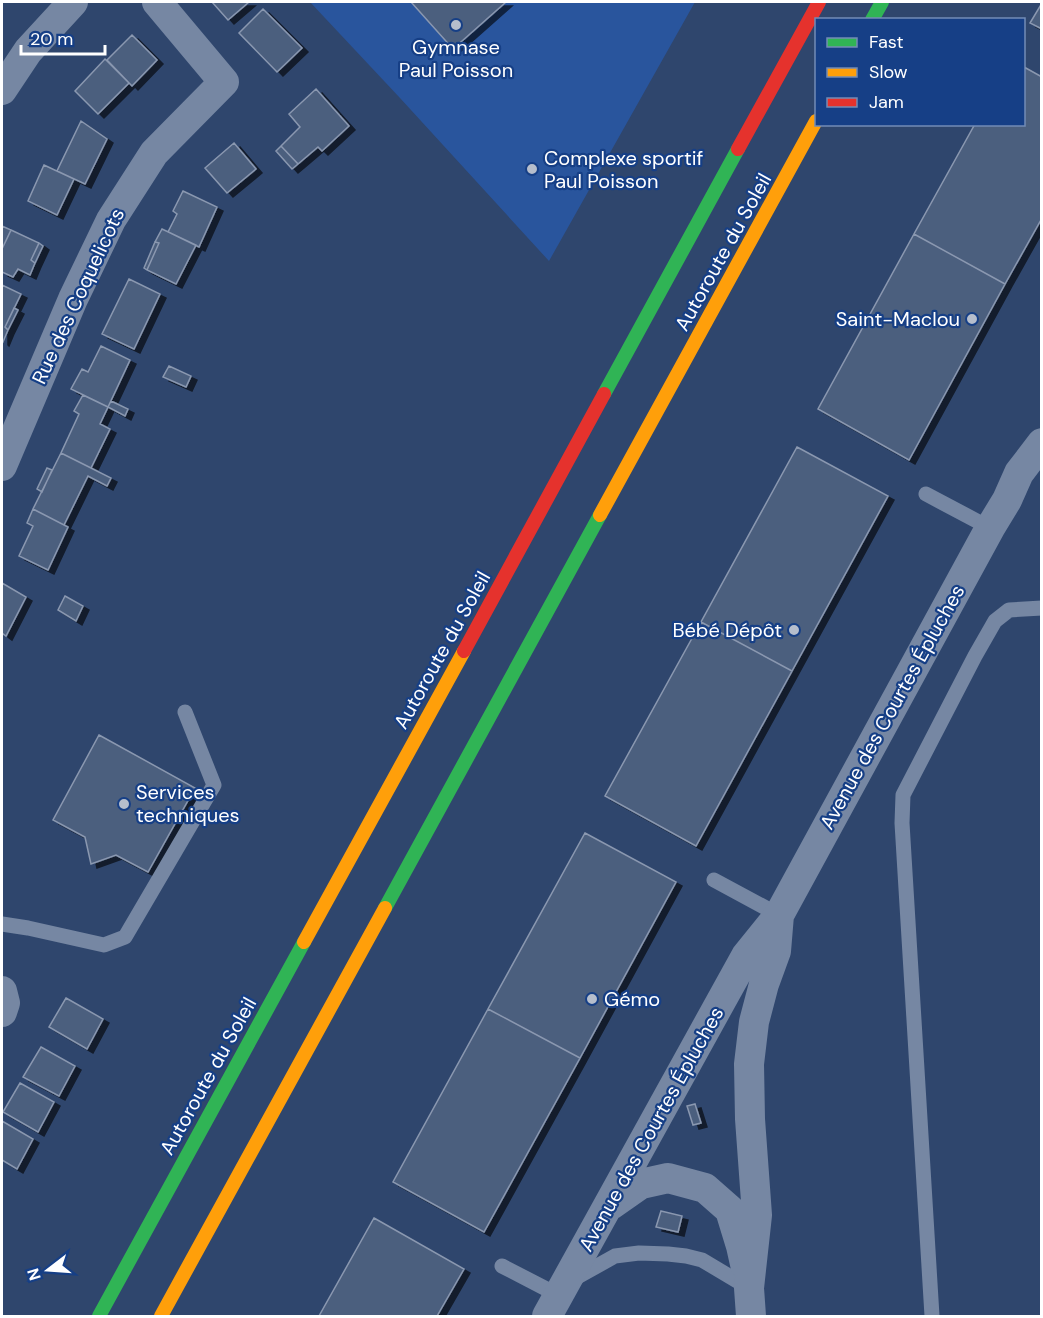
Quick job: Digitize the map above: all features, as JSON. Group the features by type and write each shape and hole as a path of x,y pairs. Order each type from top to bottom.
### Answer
{"highway":[{"name":"Autoroute du Soleil","path":"99,1317 819,2"},
{"path":"873,18 882,2"},
{"name":"Autoroute du Soleil","path":"161,1317 815,123"}],"street":[{"path":"2,90 28,51 73,2"},
{"name":"Rue des Coquelicots","path":"2,466 73,299 111,220 154,153 224,82 157,2"},
{"name":"Avenue des Courtes Épluches","path":"557,1298 746,956 779,915 990,528 1008,501 1019,473 1041,443"},
{"name":"Avenue des Courtes Épluches","path":"1008,501 1041,480"},
{"name":"Avenue des Courtes Épluches","path":"750,1302 757,1215 750,1119 749,1064 754,1022 776,951 779,915"},
{"path":"2,991 5,1003 2,1012"},
{"path":"609,1206 640,1184 668,1178 705,1188 730,1210 741,1246 750,1302"}],"lane":[{"path":"926,494 990,528"},
{"path":"932,1317 902,823 903,795 995,621 1010,610 1041,608"},
{"path":"2,924 105,945 125,937 214,785 184,712"},
{"path":"714,880 779,915"},
{"path":"502,1266 557,1298 615,1256 658,1253 686,1256 702,1260 750,1302"}],"shaded area":[{"name":"Complexe sportif Paul Poisson","path":"310,2 695,2 549,261"}],"building":[{"path":"212,2 249,2 228,20"},
{"name":"Gymnase Paul Poisson","path":"411,2 506,2 453,49"},
{"path":"1042,3 1042,29 1030,23"},
{"path":"263,9 302,48 277,72 239,33"},
{"path":"132,35 157,60 132,86 107,60"},
{"path":"105,59 129,83 98,114 75,91"},
{"path":"1025,68 1042,77 1042,218 1005,284 914,234 974,126 1025,126"},
{"path":"316,89 349,126 322,151 318,147 298,164 281,146 300,127 289,114"},
{"path":"81,121 107,139 85,184 57,171"},
{"path":"234,143 256,169 227,193 205,168"},
{"path":"281,146 298,164 292,169 276,151"},
{"path":"44,165 74,179 57,215 28,201"},
{"path":"183,191 217,207 199,247 168,232 177,214 173,211"},
{"path":"2,226 11,230 2,249"},
{"path":"162,229 196,245 176,284 147,270 159,243 155,242"},
{"path":"11,230 39,243 31,260 35,263 30,275 18,269 13,277 2,272 2,249"},
{"path":"914,234 1005,284 909,460 818,409"},
{"path":"155,242 159,243 147,270 144,268"},
{"path":"39,243 43,246 35,263 31,260"},
{"path":"129,279 160,294 134,349 102,334"},
{"path":"2,285 21,294 5,327 8,330 3,342 2,341"},
{"path":"14,308 18,310 8,330 5,327"},
{"path":"101,346 130,360 108,407 71,389 82,369 88,372"},
{"path":"169,366 191,376 186,387 163,377"},
{"path":"83,395 108,407 100,424 110,429 91,468 61,453 79,414 74,411"},
{"path":"111,401 128,409 125,416 108,407"},
{"path":"797,447 888,496 792,671 701,622"},
{"path":"61,453 111,478 107,486 88,476 64,525 33,509"},
{"path":"47,468 52,470 42,492 37,489"},
{"path":"33,509 68,527 48,570 19,556 33,526 27,523"},
{"path":"2,583 26,597 6,636 2,633"},
{"path":"65,596 83,606 76,621 58,610"},
{"path":"701,622 792,671 696,846 605,796"},
{"name":"Services techniques","path":"99,735 195,788 148,872 116,855 91,864 85,837 53,820"},
{"path":"585,833 676,882 580,1058 488,1009"},
{"path":"66,998 103,1019 87,1049 49,1027"},
{"path":"488,1009 580,1058 484,1232 393,1182"},
{"path":"41,1047 75,1066 59,1096 23,1077"},
{"path":"20,1083 54,1102 38,1132 3,1112"},
{"path":"695,1104 701,1123 693,1125 687,1106"},
{"path":"2,1121 33,1139 17,1169 2,1160"},
{"path":"661,1211 682,1216 678,1232 656,1227"},
{"path":"374,1218 464,1269 437,1316 319,1316"}],"traffic: fast":[{"path":"873,18 882,2"},
{"path":"604,394 738,149"},
{"path":"385,908 600,515"},
{"path":"99,1316 304,942"}],"traffic: slow":[{"path":"600,515 815,123"},
{"path":"304,942 464,651"},
{"path":"161,1316 385,908"}],"traffic: jam":[{"path":"738,149 819,2"},
{"path":"464,651 604,394"}],"place":[{"name":"Gymnase Paul Poisson","path":"456,25"},
{"name":"Complexe sportif Paul Poisson","path":"532,169"},
{"name":"Saint-Maclou","path":"972,319"},
{"name":"Bébé Dépôt","path":"794,630"},
{"name":"Services techniques","path":"124,804"},
{"name":"Gémo","path":"592,999"}]}
